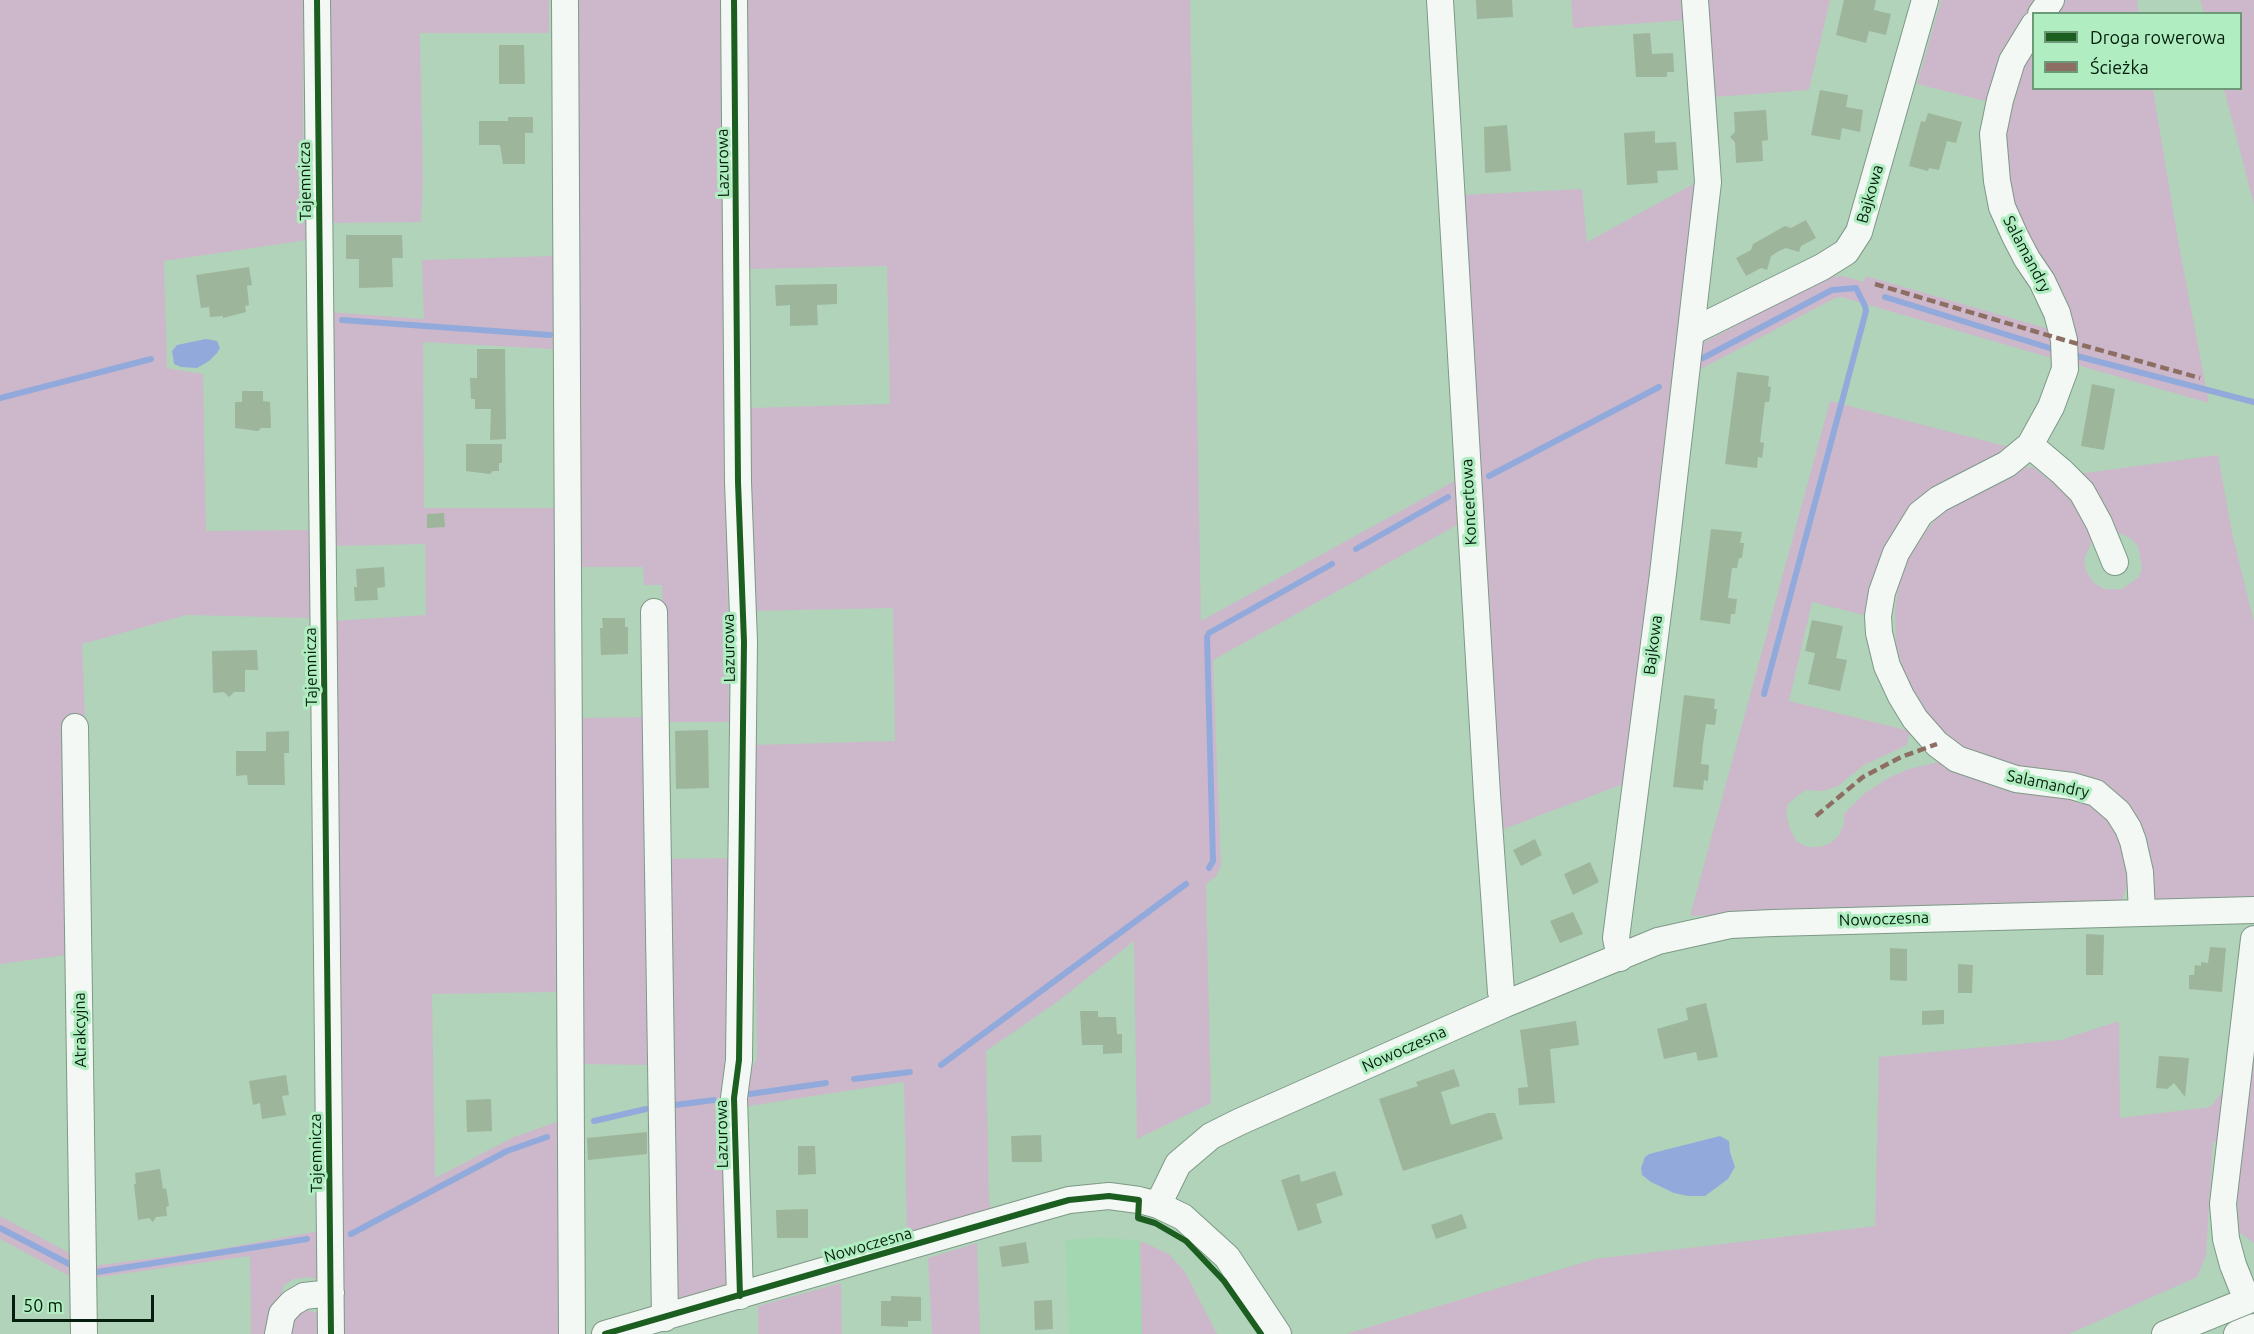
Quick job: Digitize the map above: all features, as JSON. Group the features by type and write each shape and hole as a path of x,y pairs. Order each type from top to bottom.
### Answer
{"street":[{"name":"Tajemnicza","path":"317,0 331,1334"},
{"path":"565,0 572,1334"},
{"name":"Lazurowa","path":"734,0 738,482 744,642 740,1060 734,1098 740,1296"},
{"name":"Koncertowa","path":"1440,0 1487,795 1501,992 1505,1004"},
{"name":"Bajkowa","path":"1620,958 1616,938 1663,574 1708,182 1695,0"},
{"name":"Bajkowa","path":"1691,332 1822,267 1846,252 1859,232 1925,0"},
{"name":"Salamandry","path":"2032,28 2012,61 2000,100 1994,134 1996,181 2002,207 2057,313 2064,340 2065,369 2051,407 2030,445 2007,464 1939,499 1920,514 1896,553 1882,592 1878,616 1879,633 1887,666 1915,719 1937,744 1957,759 2016,779 2072,786 2096,793 2118,812 2133,841 2140,872 2142,912"},
{"path":"2030,445 2082,492 2099,523 2115,562"},
{"path":"654,612 665,1318"},
{"name":"Atrakcyjna","path":"75,727 84,1334"},
{"name":"Nowoczesna","path":"605,1334 1069,1200 1108,1196 1158,1205 1178,1164 1211,1136 1505,1004 1658,941 1730,925 2254,910"},
{"path":"2165,1334 2251,1299 2233,1265 2226,1239 2223,1204 2254,939"},
{"path":"1158,1205 1183,1217 1227,1257 1278,1334"},
{"path":"278,1334 282,1314 292,1303 304,1296 331,1293"},
{"path":"2237,1334 2254,1327"}],"shaded area":[{"path":"0,0 303,0 303,169 307,240 164,261 167,368 203,374 206,531 309,530 310,618 187,615 82,644 85,716 69,714 73,954 0,964"},
{"path":"327,0 549,0 549,33 420,33 423,179 421,222 328,223"},
{"path":"574,0 721,0 729,722 663,722 662,585 644,585 643,567 580,567"},
{"path":"744,0 1190,0 1201,621 1462,477 1464,521 1213,660 1221,866 1216,876 1206,884 1211,1103 1137,1139 1134,941 1057,1002 986,1051 989,1199 992,1217 907,1239 904,1082 742,1107 743,1086 757,1058 753,745 895,741 893,608 751,611 749,408 890,404 887,266 747,269"},
{"path":"1571,0 1685,0 1687,20 1573,28"},
{"path":"1708,0 1830,0 1809,90 1714,97"},
{"path":"1941,0 2037,0 2005,51 1985,101 1917,84"},
{"path":"2066,0 2137,0 2139,12 2057,12"},
{"path":"2200,0 2254,0 2254,205 2224,90 2242,90 2242,12 2204,12"},
{"path":"2032,50 2032,90 2153,90 2209,403 2074,364 2012,213 2003,150 2007,110 2022,66"},
{"path":"1695,183 1626,783 1501,830 1462,195 1582,189 1587,242"},
{"path":"553,256 553,349 423,342 424,508 554,508 556,992 432,994 435,1178 514,1137 557,1122 559,1143 558,1334 344,1334 334,621 426,615 425,544 333,546 329,312 424,319 422,260"},
{"path":"1842,276 1864,282 1866,276 2049,329 2055,359 1841,297 1835,298 1697,371 1695,347 1828,277"},
{"path":"1830,401 2009,447 1952,481 1872,617 1812,602 1789,701 1910,731 1907,745 1864,765 1838,786 1823,791 1806,790 1788,804 1786,814 1797,842 1808,847 1820,847 1831,843 1839,835 1844,824 1844,814 1865,793 1890,777 1909,769 1943,761 1952,768 1996,787 2062,795 2087,802 2103,813 2122,840 2129,881 2121,903 1690,916"},
{"path":"2218,455 2232,533 2254,622 2254,901 2154,902 2151,857 2147,839 2136,816 2125,803 2073,773 2007,765 1968,750 1938,727 1923,710 1908,685 1896,644 1895,609 1899,585 1907,560 1939,516 2018,468 2033,467 2064,492 2088,528 2092,541 2084,560 2086,571 2094,583 2104,589 2122,589 2139,577 2142,568 2138,546 2130,538 2112,530 2078,474"},
{"path":"646,717 649,1065 582,1064 581,718"},
{"path":"730,858 728,1285 672,1300 663,859"},
{"path":"2254,1014 2254,1243 2239,1232 2237,1181"},
{"path":"2119,1021 2120,1118 2210,1107 2225,1089 2221,1146 2213,1141 2206,1256 2197,1277 2069,1334 1346,1334 1595,1259 1875,1226 1879,1057 2061,1040"},
{"path":"0,1216 75,1256 75,1279 0,1239"},
{"path":"319,1231 317,1279 308,1277 294,1279 284,1285 280,1299 273,1311 269,1312 265,1334 251,1334 250,1256 92,1278 92,1266 209,1251"},
{"path":"1103,1237 1140,1241 1142,1334 1069,1334 1065,1240"},
{"path":"1140,1241 1169,1254 1185,1272 1217,1334 1142,1334"},
{"path":"977,1243 980,1334 932,1334 928,1258"},
{"path":"841,1283 842,1334 758,1334 758,1306"},
{"path":"304,1309 320,1314 320,1334 286,1334 290,1318"}],"water":[{"path":"206,339 217,341 220,348 209,361 197,368 174,364 172,351 177,345"},
{"path":"1720,1136 1729,1141 1735,1167 1728,1179 1705,1196 1674,1193 1642,1175 1641,1168 1645,1157 1649,1154"}],"building":[{"path":"1476,0 1512,0 1513,17 1477,19"},
{"path":"1844,0 1876,0 1874,10 1891,14 1886,35 1869,31 1866,43 1836,35"},
{"path":"1650,33 1652,54 1673,53 1674,72 1667,72 1667,77 1636,77 1633,34"},
{"path":"499,45 524,45 525,84 499,84"},
{"path":"1820,90 1848,95 1846,107 1863,110 1860,132 1842,128 1840,140 1811,135"},
{"path":"1766,110 1768,140 1762,141 1763,161 1736,163 1735,142 1730,137 1735,132 1734,112"},
{"path":"1928,113 1962,122 1956,143 1947,141 1939,170 1929,168 1928,171 1909,166 1921,121 1925,122"},
{"path":"508,117 533,117 533,133 525,133 525,164 503,164 500,145 479,145 479,121 508,121"},
{"path":"1507,125 1511,171 1485,173 1484,127"},
{"path":"1655,131 1655,143 1676,142 1678,170 1657,171 1658,183 1627,185 1624,133"},
{"path":"1806,220 1816,238 1801,246 1799,252 1786,248 1779,251 1771,256 1767,270 1761,268 1746,276 1736,258 1751,250 1753,244 1785,226 1791,228"},
{"path":"346,235 402,235 403,258 392,258 393,287 359,288 359,259 346,259"},
{"path":"249,267 252,285 247,286 249,305 245,306 246,312 223,318 223,316 210,317 209,307 201,308 196,275"},
{"path":"837,284 837,304 817,305 818,325 790,326 790,305 776,306 775,285"},
{"path":"477,349 505,349 506,439 490,440 491,409 475,409 475,399 471,399 470,378 477,378"},
{"path":"1737,372 1769,376 1768,386 1771,387 1769,402 1765,402 1760,442 1764,443 1762,458 1758,457 1757,468 1725,464"},
{"path":"2092,384 2115,389 2104,450 2081,446"},
{"path":"242,391 263,391 263,401 270,402 271,428 261,428 258,431 235,428 235,402 242,402"},
{"path":"466,444 502,444 502,463 499,463 499,471 493,471 490,474 466,471"},
{"path":"444,513 445,527 427,528 427,514"},
{"path":"1711,529 1742,532 1740,543 1744,543 1742,558 1739,558 1737,568 1732,568 1728,598 1737,599 1735,614 1731,614 1730,624 1700,620"},
{"path":"384,567 385,587 377,588 378,600 355,601 356,569"},
{"path":"602,618 625,618 625,627 628,627 628,654 601,655"},
{"path":"1812,620 1843,626 1836,658 1847,660 1840,691 1808,684 1815,653 1805,651"},
{"path":"257,650 258,670 245,670 245,692 234,692 229,697 224,692 213,693 212,651"},
{"path":"1684,695 1715,699 1714,709 1717,709 1715,725 1706,724 1701,764 1709,765 1708,781 1704,780 1703,790 1673,787"},
{"path":"708,730 709,788 676,789 675,731"},
{"path":"289,731 289,753 284,753 285,785 248,785 247,775 236,776 236,751 266,751 266,732"},
{"path":"1535,839 1542,855 1521,866 1513,850"},
{"path":"1590,862 1599,882 1573,895 1564,874"},
{"path":"1573,912 1583,934 1560,943 1550,921"},
{"path":"2086,934 2104,935 2103,975 2086,975"},
{"path":"2210,947 2226,948 2222,992 2189,989 2189,975 2194,975 2195,965 2201,966 2201,962 2208,963"},
{"path":"1890,948 1907,949 1907,981 1890,980"},
{"path":"1958,964 1973,965 1972,993 1958,993"},
{"path":"1706,1003 1718,1057 1698,1061 1696,1052 1664,1059 1657,1029 1688,1020 1686,1008"},
{"path":"1944,1010 1944,1024 1922,1025 1922,1011"},
{"path":"1080,1011 1098,1011 1098,1017 1116,1017 1117,1034 1122,1034 1122,1053 1103,1054 1103,1045 1082,1045"},
{"path":"1576,1021 1579,1045 1550,1049 1555,1103 1519,1105 1518,1088 1528,1087 1520,1030"},
{"path":"2159,1056 2189,1058 2185,1097 2174,1083 2167,1089 2156,1088"},
{"path":"1454,1069 1460,1086 1441,1092 1451,1125 1488,1113 1495,1113 1503,1139 1403,1171 1379,1099 1418,1086 1416,1082"},
{"path":"286,1075 289,1095 282,1096 286,1115 262,1119 260,1103 253,1105 249,1081"},
{"path":"491,1099 492,1131 467,1132 466,1100"},
{"path":"647,1132 647,1154 588,1160 587,1138"},
{"path":"1041,1135 1042,1162 1012,1162 1011,1136"},
{"path":"798,1146 815,1146 816,1174 798,1175"},
{"path":"160,1169 163,1189 166,1188 169,1206 166,1207 167,1216 156,1217 153,1222 149,1218 138,1220 135,1173"},
{"path":"1335,1171 1343,1195 1316,1204 1322,1223 1298,1231 1281,1180 1299,1174 1301,1182"},
{"path":"808,1209 808,1238 777,1238 776,1210"},
{"path":"1462,1214 1467,1228 1436,1239 1431,1225"},
{"path":"1026,1242 1029,1263 1002,1267 999,1247"},
{"path":"891,1296 921,1297 921,1321 908,1321 908,1327 881,1326 881,1301 891,1301"},
{"path":"1052,1300 1053,1329 1035,1330 1034,1301"}],"waterway":[{"path":"1703,358 1832,290 1856,288 1865,306 1866,311 1764,694"},
{"path":"1885,297 2056,350"},
{"path":"342,320 550,335"},
{"path":"2073,355 2254,402"},
{"path":"0,398 151,359"},
{"path":"1489,476 1659,387"},
{"path":"1356,549 1448,497"},
{"path":"1209,868 1213,861 1207,637 1209,633 1332,564"},
{"path":"941,1065 1186,884"},
{"path":"854,1079 910,1072"},
{"path":"750,1094 826,1083"},
{"path":"675,1105 714,1100"},
{"path":"594,1121 646,1109"},
{"path":"351,1234 507,1151 547,1137"},
{"path":"0,1228 73,1266"},
{"path":"97,1272 307,1239"}],"marked path":[{"path":"1875,284 2200,378"},
{"path":"1816,816 1863,777 1901,757 1937,744"}],"cycle path":[{"path":"317,0 331,1334"},
{"path":"734,0 738,482 744,642 739,1060 734,1098 740,1296"},
{"path":"605,1334 1069,1200 1109,1196 1139,1200 1138,1218 1155,1223 1186,1241 1224,1281 1261,1334"}]}
